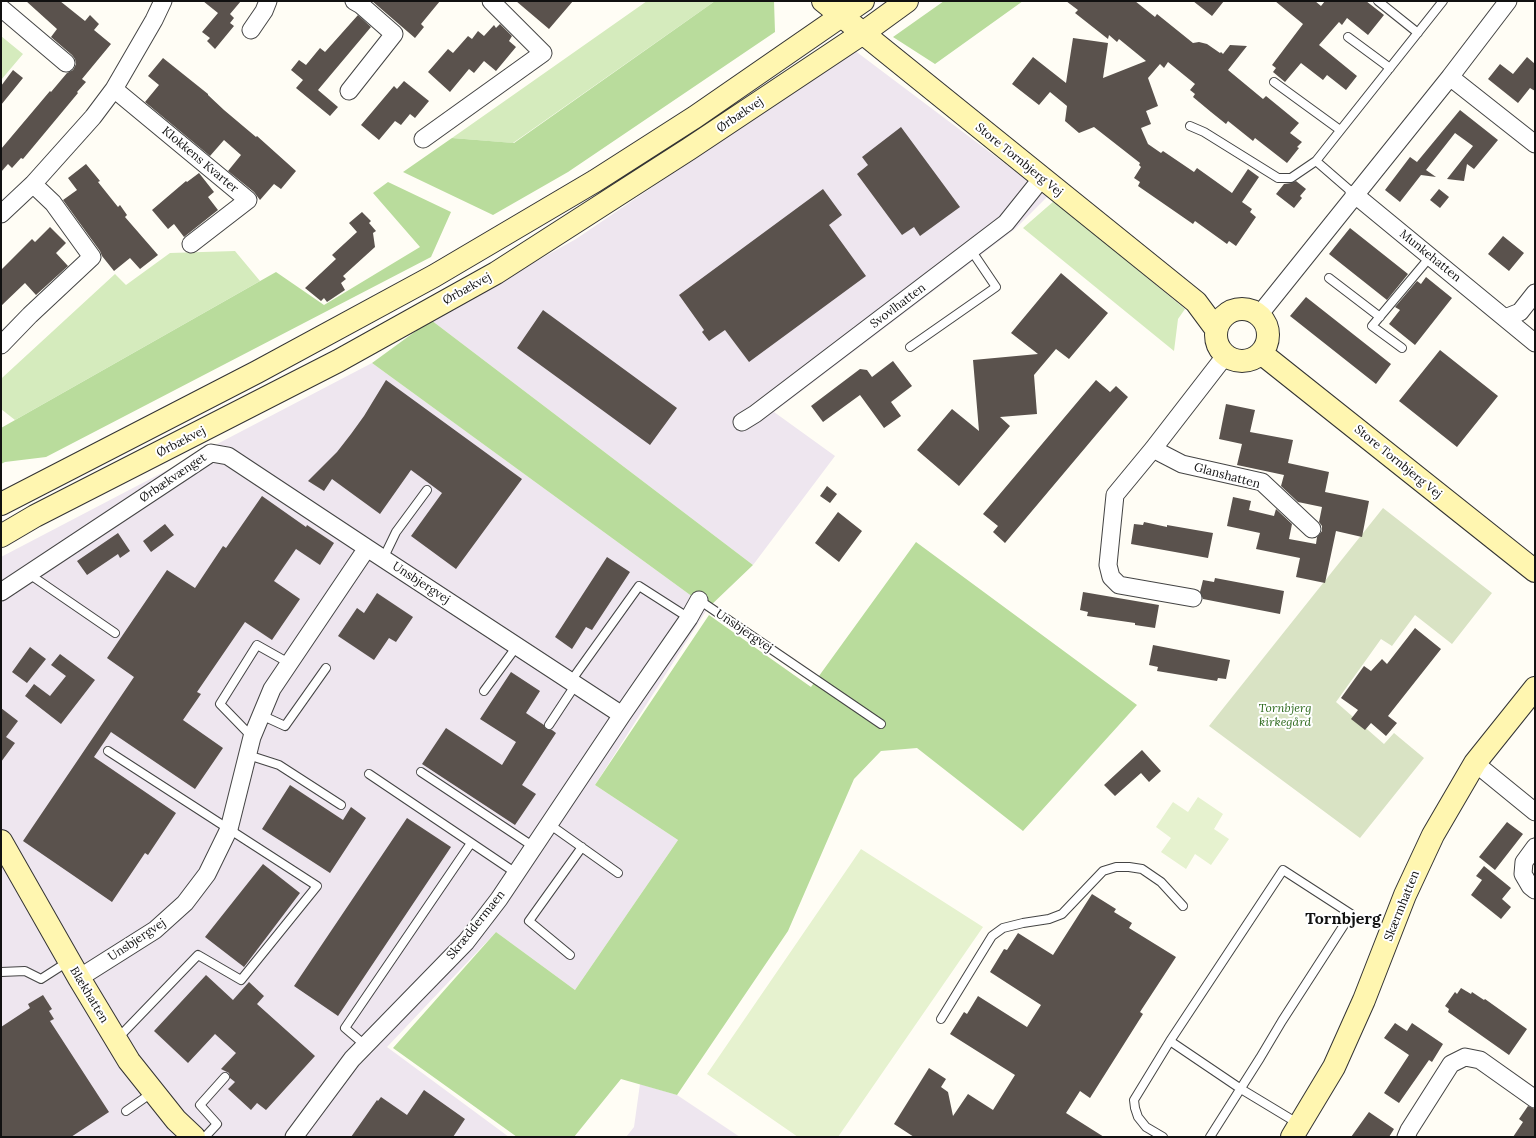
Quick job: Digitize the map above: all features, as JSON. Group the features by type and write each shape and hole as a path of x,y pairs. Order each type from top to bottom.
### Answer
{"main road":[{"name":"Store Tornbjerg Vej","path":"823,1 1196,302 1222,321"},
{"name":"Ørbækvej","path":"1,504 257,372 434,276 595,181 688,122 863,1"},
{"name":"Ørbækvej","path":"1,536 35,516 338,361 496,273 690,149 863,33 907,1"},
{"path":"1244,309 1259,315 1265,322 1268,330 1266,346 1261,354 1248,361 1240,362 1225,356 1216,344 1222,321 1236,310 1244,309"},
{"name":"Store Tornbjerg Vej","path":"1261,354 1535,571"},
{"name":"Skærmhatten","path":"1296,1131 1337,1060 1364,1000 1405,895 1433,836 1475,763 1535,688"},
{"name":"Blækhatten","path":"4,854 129,1061 176,1120 194,1137"}],"street":[{"path":"1,214 33,184 83,129 114,89 164,1"},
{"path":"251,30 264,11 268,1"},
{"path":"349,91 394,34 361,4 354,1"},
{"path":"423,139 543,53 492,1"},
{"path":"1259,315 1508,1"},
{"path":"3,12 66,62"},
{"path":"1450,76 1535,144"},
{"name":"Klokkens Kvarter","path":"114,89 248,200 191,244"},
{"name":"Svovlhatten","path":"742,422 756,414 1006,223 1042,178"},
{"path":"1,345 92,257 53,203 33,184"},
{"name":"Munkehatten","path":"1354,194 1535,343"},
{"path":"1506,318 1520,312 1535,293"},
{"path":"1193,598 1119,585 1111,577 1108,565 1116,495 1225,356"},
{"name":"Glanshatten","path":"1153,449 1182,464 1262,482 1312,529"},
{"name":"Ørbækvænget","path":"1,592 211,453 228,456 367,548"},
{"name":"Unsbjergvej","path":"74,969 155,930 185,903 207,874 229,829 252,737 272,689 367,548 622,714 689,618 699,600"},
{"name":"Skræddermaen","path":"294,1137 352,1060 466,942 499,899 622,714"},
{"path":"1475,763 1535,812"},
{"path":"1535,848 1524,862 1522,874 1530,886 1535,890"},
{"path":"1406,1137 1451,1064 1465,1057 1480,1060 1535,1099"}],"lane":[{"path":"1378,1 1418,33"},
{"path":"1190,126 1204,132 1278,178 1291,178 1316,161 1443,1"},
{"path":"1348,37 1390,68"},
{"path":"1274,82 1340,130"},
{"path":"1316,161 1354,194"},
{"path":"910,347 996,287 971,250"},
{"path":"1402,348 1372,326 1430,257"},
{"path":"1329,278 1380,316"},
{"path":"383,559 396,532 427,490"},
{"path":"29,574 114,633"},
{"path":"549,725 574,683 639,586 689,618"},
{"name":"Unsbjergvej","path":"699,600 881,724"},
{"path":"252,737 220,704 257,645 289,663"},
{"path":"484,691 516,646"},
{"path":"261,715 285,726 326,668"},
{"path":"108,751 317,886 240,980 198,955 116,1040"},
{"path":"248,755 279,765 341,805"},
{"path":"421,772 534,847"},
{"path":"369,774 516,873"},
{"path":"549,824 618,873"},
{"path":"366,1046 345,1028 471,843"},
{"path":"570,955 529,921 582,847"},
{"path":"940,1019 992,936 1003,928 1049,919 1062,914 1103,871 1129,867 1142,869 1161,882 1183,906"},
{"path":"1163,1137 1146,1127 1138,1118 1134,1100 1170,1041 1283,870 1351,914 1210,1137"},
{"path":"1,972 25,971 41,979 74,969"},
{"path":"1170,1041 1241,1088 1296,1131"},
{"path":"205,1137 217,1124 200,1105 226,1077"},
{"path":"126,1111 154,1092"}],"shaded area":[{"path":"854,50 1048,196 1015,229 774,412 835,456 753,565 431,320 576,239"},
{"path":"372,363 708,608 595,785 678,840 575,990 496,932 387,1047 509,1137 1,1137 1,557"},
{"path":"640,1084 677,1095 740,1137 626,1137 634,1127"}],"green space":[{"path":"647,1 715,1 513,143 452,138"},
{"path":"715,1 774,1 775,32 568,172 493,215 403,172 452,138 514,143"},
{"path":"944,1 1023,1 935,64 893,37"},
{"path":"1,36 23,54 1,80"},
{"path":"388,182 451,212 431,257 46,457 5,462 1,464 1,428 276,272 324,305 420,247 373,193"},
{"path":"1054,201 1185,309 1178,319 1174,351 1023,228"},
{"path":"235,251 260,281 15,420 1,409 1,379 115,274 126,285 170,253"},
{"path":"431,320 753,565 708,608 372,363"},
{"name":"Tornbjerg kirkegård","path":"1383,508 1492,593 1452,644 1415,615 1392,646 1381,639 1336,702 1384,744 1394,733 1424,758 1360,838 1209,726"},
{"path":"916,542 1137,705 1023,831 917,748 881,751 854,779 788,931 677,1095 621,1079 574,1137 517,1137 393,1048 496,932 575,990 678,840 595,785 709,615 811,687"},
{"path":"1198,797 1223,814 1214,829 1229,839 1211,865 1195,854 1186,869 1161,852 1171,838 1156,827 1173,802 1188,812"},
{"path":"861,849 983,927 838,1137 798,1137 707,1074"}],"building":[{"path":"26,1 60,1 85,21 90,15 99,24 94,30 111,44 82,79 86,82 77,92 78,93 23,159 21,158 12,168 8,164 1,172 1,149 50,91 51,92 67,73 73,70 76,64 72,55 51,37 57,29"},
{"path":"203,1 241,1 230,14 234,18 230,23 234,26 215,49 207,41 210,38 202,32 218,13"},
{"path":"372,1 440,1 421,24 424,27 415,38"},
{"path":"516,1 573,1 549,29"},
{"path":"1066,1 1135,1 1155,17 1157,14 1193,43 1199,42 1207,44 1223,54 1230,45 1247,46 1228,70 1263,99 1266,96 1299,123 1290,133 1302,142 1287,163 1255,138 1253,141 1228,121 1226,124 1193,97 1195,94 1190,90 1195,84 1168,62 1164,68 1160,64 1148,78 1158,106 1146,111 1151,124 1141,128 1148,144 1161,153 1163,151 1194,172 1197,168 1232,193 1248,169 1259,177 1242,202 1252,209 1250,212 1256,217 1236,246 1229,241 1227,244 1195,221 1193,224 1138,186 1140,182 1134,178 1141,167 1139,165 1140,163 1094,127 1079,133 1065,121 1067,106 1050,92 1039,105 1012,84 1033,57 1066,83 1073,38 1108,43 1103,78 1146,61 1119,39 1117,42 1109,35 1108,39 1075,13 1078,10"},
{"path":"1193,1 1224,1 1212,16"},
{"path":"1275,1 1315,1 1321,6 1325,1 1366,1 1384,15 1368,35 1347,18 1342,25 1339,22 1319,45 1357,76 1346,90 1327,75 1323,80 1301,63 1285,82 1273,72 1276,68 1272,65 1303,24"},
{"path":"358,15 371,27 318,90 338,107 330,116 296,88 303,80 291,70 299,60 306,65 320,48 325,52"},
{"path":"500,24 512,36 509,41 516,47 496,71 484,61 474,73 469,69 450,92 428,72 448,49 453,53 468,36 472,39 478,31 484,36 494,25 496,28"},
{"path":"1527,57 1535,64 1535,91 1530,88 1518,103 1488,79 1500,64 1513,74"},
{"path":"163,58 208,94 224,110 256,137 257,136 296,171 281,189 274,184 260,200 254,192 228,171 241,155 224,140 210,156 145,102 159,85 148,76"},
{"path":"13,70 23,78 1,105 1,86"},
{"path":"404,81 429,101 415,118 410,114 401,125 395,121 379,140 361,125 394,86 397,89"},
{"path":"1460,110 1498,140 1474,169 1467,164 1464,181 1447,179 1473,146 1455,133 1426,170 1436,177 1421,175 1400,202 1385,190 1410,157 1417,162"},
{"path":"901,127 960,207 920,236 914,227 902,235 857,174 868,165 862,157"},
{"path":"86,164 118,207 120,205 127,215 125,217 158,255 140,269 130,258 114,271 63,200 77,190 68,178"},
{"path":"199,173 214,192 208,197 218,210 184,237 174,224 168,229 152,210 186,181 187,182"},
{"path":"1296,181 1306,189 1300,196 1302,198 1294,208 1276,194 1284,184"},
{"path":"823,189 842,215 829,225 866,276 749,362 725,330 709,341 702,332 704,330 679,295"},
{"path":"1439,189 1449,197 1440,208 1430,200"},
{"path":"362,212 371,221 369,223 376,231 373,233 375,247 343,276 346,279 341,283 345,290 327,302 324,298 321,301 305,288 336,259 332,255 357,232 349,223"},
{"path":"50,227 66,243 56,253 68,266 36,295 25,283 1,306 1,270 32,239 35,242"},
{"path":"1350,228 1408,274 1387,300 1329,254"},
{"path":"1503,236 1524,253 1509,271 1488,254"},
{"path":"1061,273 1108,313 1069,359 1056,349 1034,375 1037,414 1000,417 1010,426 959,486 917,450 952,409 979,431 973,360 1038,354 1011,333"},
{"path":"1426,277 1452,298 1415,345 1389,324 1400,310 1395,307 1417,281 1421,284"},
{"path":"1306,297 1391,364 1376,384 1290,316"},
{"path":"543,310 677,408 650,445 517,348"},
{"path":"1440,350 1498,396 1457,447 1399,401"},
{"path":"893,361 912,386 891,402 901,416 884,428 860,395 823,422 811,406 860,369 867,370 872,377"},
{"path":"386,380 522,479 456,569 411,536 442,493 411,470 380,514 332,479 324,491 308,481 337,452 351,434"},
{"path":"1096,380 1110,392 1116,386 1128,397 1005,543 993,532 998,526 983,514"},
{"path":"1226,404 1255,410 1250,432 1293,440 1288,463 1329,472 1325,492 1369,501 1362,537 1336,531 1325,583 1296,577 1300,558 1256,549 1260,533 1227,526 1233,497 1251,501 1249,510 1274,516 1276,509 1292,524 1289,539 1316,544 1317,537 1322,531 1322,526 1319,522 1322,507 1298,502 1281,486 1284,475 1237,465 1242,444 1219,439"},
{"path":"827,486 837,494 830,503 820,496"},
{"path":"262,496 306,527 307,525 334,543 320,565 296,549 274,581 300,599 272,640 245,622 197,692 201,694 183,720 223,748 195,789 111,732 94,757 176,813 148,855 145,853 112,902 23,841 134,677 107,658 167,570 195,588 223,546 226,548"},
{"path":"838,512 862,531 839,562 815,543"},
{"path":"1144,522 1167,527 1167,525 1213,533 1208,558 1131,544 1134,524 1143,525"},
{"path":"165,524 174,535 151,552 143,541"},
{"path":"118,533 130,551 120,558 118,554 87,575 77,561"},
{"path":"607,557 630,572 592,630 586,627 572,649 555,637"},
{"path":"1215,578 1284,591 1280,614 1203,599 1200,592 1203,580 1214,582"},
{"path":"1083,592 1159,605 1155,628 1135,625 1135,623 1087,616 1088,612 1080,610"},
{"path":"377,593 413,617 396,642 389,638 374,660 338,636 357,608 364,613"},
{"path":"1415,628 1441,649 1388,716 1397,723 1386,736 1371,723 1365,730 1351,719 1358,710 1341,698 1364,666 1371,671 1382,659 1387,664"},
{"path":"1153,645 1230,660 1226,679 1218,678 1217,681 1157,671 1158,667 1149,665"},
{"path":"30,647 46,659 27,683 12,672"},
{"path":"60,654 95,680 61,724 25,696 34,684 50,696 66,676 51,665"},
{"path":"511,672 540,691 526,713 544,725 546,729 552,730 556,733 522,785 536,794 515,825 422,764 446,728 502,765 516,742 480,719"},
{"path":"1,708 18,721 6,737 15,743 1,762"},
{"path":"1142,750 1161,771 1149,782 1141,773 1115,796 1104,785"},
{"path":"290,785 343,820 351,807 366,818 330,873 262,829"},
{"path":"407,818 451,847 338,1016 294,986"},
{"path":"1507,822 1523,834 1495,870 1479,857"},
{"path":"263,864 300,893 244,967 205,937"},
{"path":"1484,866 1511,888 1502,899 1511,907 1501,919 1471,895 1482,880 1476,876"},
{"path":"1092,894 1116,909 1114,912 1132,923 1129,928 1176,957 1140,1012 1143,1014 1090,1098 1080,1091 1066,1113 1104,1137 914,1137 894,1124 929,1068 946,1079 941,1087 948,1092 953,1116 968,1094 993,1110 1015,1075 950,1034 964,1012 967,1014 978,996 1027,1027 1041,1005 990,972 1004,949 1007,950 1018,933 1053,955"},
{"path":"206,975 233,1000 249,982 264,996 257,1004 315,1056 266,1110 257,1103 251,1110 228,1089 235,1082 230,1078 229,1073 221,1069 236,1053 215,1034 188,1063 154,1031"},
{"path":"1461,988 1471,994 1472,992 1484,1000 1485,999 1527,1029 1509,1055 1448,1012 1449,1009 1445,1006 1455,992 1457,994"},
{"path":"43,995 52,1009 49,1011 54,1019 50,1021 109,1112 71,1137 1,1137 1,1027 30,1008 28,1004"},
{"path":"1395,1023 1407,1031 1412,1023 1443,1044 1432,1062 1429,1060 1399,1103 1384,1093 1409,1055 1384,1038"},
{"path":"424,1090 465,1119 453,1137 351,1137 377,1100 378,1101 381,1097 407,1115"},
{"path":"1528,1106 1535,1109 1535,1137 1513,1137 1523,1122 1519,1119"},
{"path":"1369,1112 1394,1129 1389,1137 1351,1137"}],"district":[{"name":"Tornbjerg","path":"1343,919"}]}
